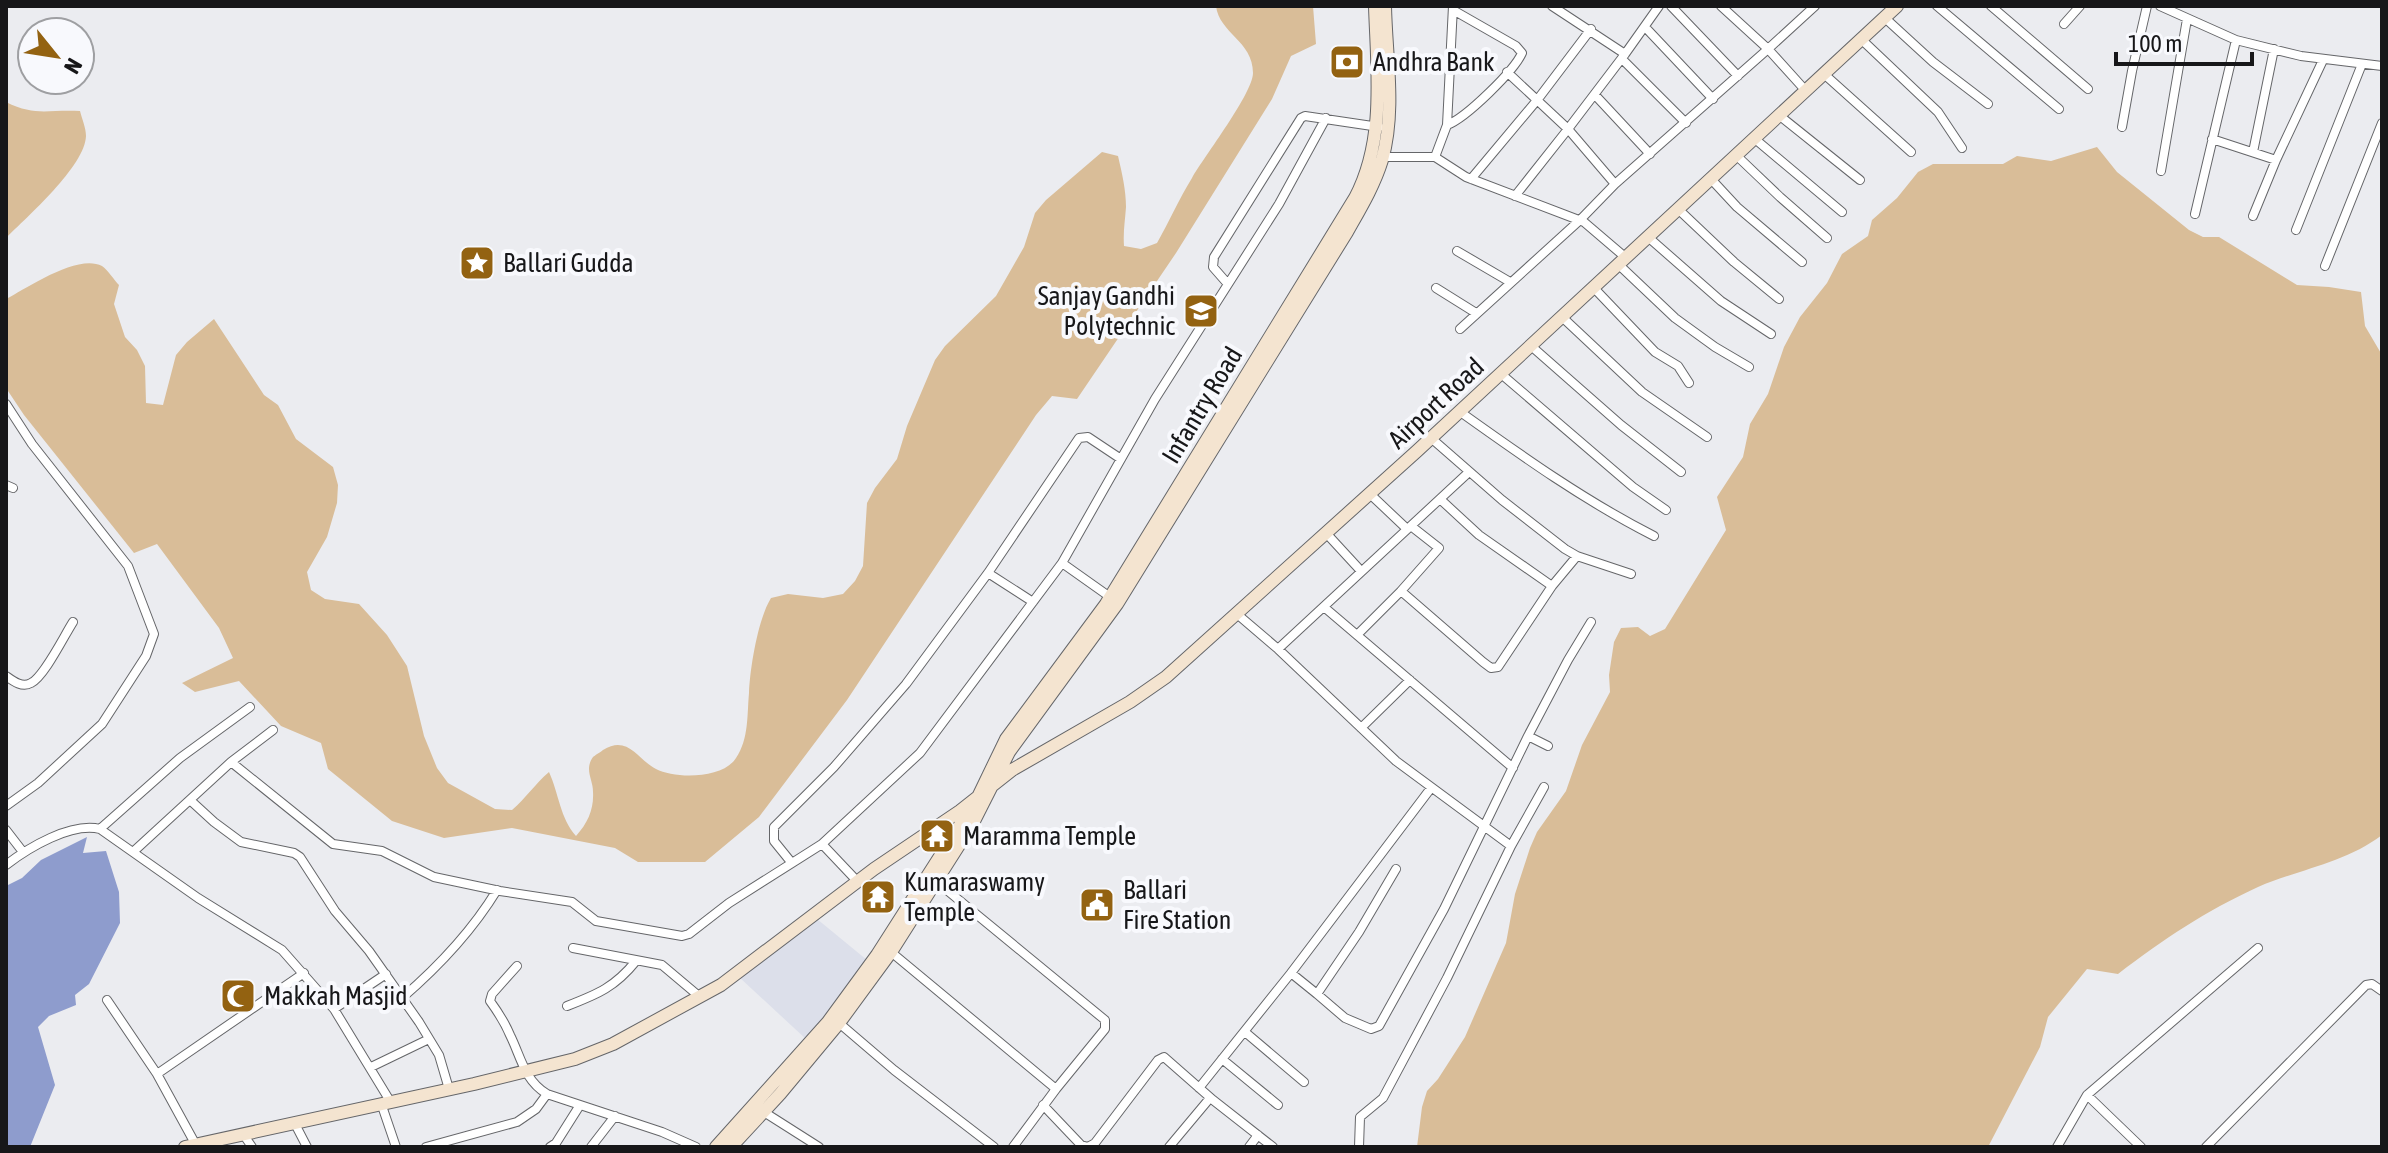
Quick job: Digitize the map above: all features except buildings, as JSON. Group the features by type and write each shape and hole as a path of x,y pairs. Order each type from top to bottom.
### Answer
{"street":[{"name":"Infantry Road","path":"978,797 1006,739 1110,597 1355,198 1382,126 1375,6"},
{"name":"Infantry Road","path":"731,1147 839,1023 891,952 937,882 1009,752 1100,630 1369,194 1382,157 1385,6"},
{"path":"1552,6 1591,29 1623,56 1686,123"},
{"path":"1515,196 1595,95 1659,6"},
{"path":"1671,6 1738,76"},
{"path":"1721,6 1768,49 1806,91"},
{"path":"1460,329 1615,184 1815,6"},
{"name":"Airport Road","path":"193,1146 575,1059 613,1044 721,985 1012,770 1130,702 1166,677 1370,494 1897,6"},
{"path":"1937,6 2059,109"},
{"path":"1991,6 2088,89"},
{"path":"2064,24 2080,6"},
{"path":"2122,127 2147,6"},
{"path":"2160,6 2236,40 2323,60 2382,66"},
{"path":"1435,157 1447,125 1453,8 1521,49 1521,56 1459,119 1447,125"},
{"path":"1885,18 1933,62 1988,104"},
{"path":"2161,171 2187,19"},
{"path":"1645,27 1713,99"},
{"path":"1471,179 1591,29"},
{"path":"1862,40 1938,112 1962,148"},
{"path":"2195,214 2236,40"},
{"path":"2253,152 2274,49"},
{"path":"2253,216 2323,60"},
{"path":"2296,230 2362,64"},
{"path":"1507,72 1568,129 1615,184"},
{"path":"1824,74 1911,152"},
{"path":"1595,95 1650,154"},
{"path":"1227,283 1213,267 1214,257 1297,122 1305,116 1382,126"},
{"path":"1780,116 1860,180"},
{"path":"231,762 333,844 382,851 434,877 572,902 596,921 682,936 689,934 729,903 822,844 920,753 1062,563 1227,283 1279,204 1326,118"},
{"path":"2325,266 2382,123"},
{"path":"1755,139 1842,212"},
{"path":"2212,139 2276,160"},
{"path":"1737,156 1827,238"},
{"path":"1382,157 1435,157 1471,179 1580,220 1675,318 1749,367"},
{"path":"1711,179 1737,207 1802,262"},
{"path":"1678,209 1779,299"},
{"path":"1648,237 1721,301 1771,334"},
{"path":"1457,251 1510,282"},
{"path":"1593,287 1655,352 1678,366 1689,383"},
{"path":"1436,288 1476,313"},
{"path":"1561,316 1642,392 1707,437"},
{"path":"1530,345 1599,407 1681,472"},
{"path":"1500,373 1590,451 1666,510"},
{"path":"6,404 32,444 128,566 154,634 146,656 102,724 38,783 6,806"},
{"path":"1459,411 1603,510 1654,536"},
{"path":"791,862 774,841 774,827 834,767 906,684 988,573 1079,438 1088,437 1121,459"},
{"path":"1431,438 1502,500 1577,556 1631,574"},
{"path":"1278,649 1469,472"},
{"path":"1357,635 1439,548 1409,528 1370,494"},
{"path":"1440,499 1479,535 1552,586"},
{"path":"1326,533 1361,571"},
{"path":"1401,591 1491,668 1498,667 1552,586 1577,556"},
{"path":"1062,563 1110,597"},
{"path":"988,573 1033,602"},
{"path":"1324,607 1513,768"},
{"path":"1237,614 1396,761 1511,846"},
{"path":"6,676 22,685 31,683 39,676 73,622"},
{"path":"1291,973 1345,1018 1371,1029 1379,1026 1444,909 1528,736 1591,622"},
{"path":"1361,728 1410,680"},
{"path":"100,829 180,758 250,707"},
{"path":"133,852 231,762 273,730"},
{"path":"1528,736 1548,746"},
{"path":"1359,1147 1362,1112 1383,1098 1544,787"},
{"path":"1199,1088 1291,973 1431,788"},
{"path":"716,1147 828,1022 877,955 978,797"},
{"path":"190,800 241,842 300,857 335,911 386,974 429,1039 439,1055 449,1089"},
{"path":"6,865 37,843 83,828 100,829 198,898 282,950 334,1009 371,1067 386,1102 396,1147"},
{"path":"6,830 23,852"},
{"path":"822,844 858,882"},
{"path":"1317,994 1396,869"},
{"path":"937,882 1105,1020 1105,1029 1013,1147"},
{"path":"402,998 452,950 477,921 497,890"},
{"path":"573,948 662,965 700,997"},
{"path":"2057,1147 2087,1095 2258,948"},
{"path":"891,952 1056,1089"},
{"path":"567,1006 606,990 621,980 636,961"},
{"path":"517,966 492,994 490,1001 536,1087 547,1094 662,1132 696,1147"},
{"path":"157,1074 304,973"},
{"path":"334,1009 386,974"},
{"path":"2206,1147 2366,985 2372,984 2382,991"},
{"path":"107,1000 157,1074 193,1146"},
{"path":"839,1023 994,1147"},
{"path":"1245,1032 1304,1082"},
{"path":"371,1067 429,1039"},
{"path":"1043,1105 1081,1145 1088,1147 1095,1143 1158,1060 1164,1057 1273,1147"},
{"path":"1222,1059 1278,1105"},
{"path":"426,1147 517,1122 536,1109 547,1094"},
{"path":"2087,1095 2141,1147"},
{"path":"1169,1147 1210,1098"},
{"path":"550,1147 556,1143 580,1105"},
{"path":"764,1112 819,1147"},
{"path":"591,1147 615,1116"},
{"path":"294,1122 307,1147"},
{"path":"243,1134 252,1147"},
{"path":"1249,1147 1258,1135"}],"shaded area":[{"path":"1216,6 1313,6 1316,44 1291,56 1272,99 1176,253 1077,399 1052,396 1036,415 847,700 759,817 705,862 638,862 615,848 512,828 444,838 392,821 328,769 321,743 281,726 239,681 195,692 182,683 233,658 219,628 157,544 134,553 6,388 6,299 67,268 92,263 102,266 119,285 114,304 125,337 137,350 145,366 146,403 163,405 176,355 214,319 264,395 278,405 296,439 333,467 338,485 337,503 327,537 307,572 311,590 325,599 359,604 387,635 407,666 424,736 437,768 448,783 495,809 512,810 549,772 563,814 576,836 591,810 593,787 590,762 603,750 619,745 626,747 656,769 686,775 721,770 736,758 745,735 756,644 771,598 788,594 823,598 843,594 855,581 863,566 867,503 897,459 907,426 935,360 945,346 996,296 1024,247 1035,213 1046,200 1102,152 1118,156 1126,201 1124,246 1141,249 1157,243 1187,186 1251,82 1252,62 1248,53 1223,23"},
{"path":"6,102 34,111 80,111 86,136 76,162 66,176 6,238"},
{"path":"2097,147 2117,172 2189,230 2203,237 2219,237 2297,285 2361,292 2365,326 2382,355 2382,835 2353,852 2258,887 2220,906 2169,937 2118,974 2087,969 2048,1017 2040,1047 1988,1147 1417,1147 1427,1091 1465,1037 1506,943 1515,894 1530,848 1537,832 1566,791 1582,745 1610,692 1614,642 1621,628 1638,627 1650,636 1665,629 1726,530 1717,497 1743,457 1750,424 1768,394 1784,347 1800,317 1827,283 1842,254 1868,236 1872,220 1897,198 1918,172 1933,164 2003,164 2017,156 2051,161"},
{"path":"817,919 867,960 807,1040 739,977"}],"water":[{"path":"87,837 83,853 106,851 119,892 120,923 89,984 75,995 76,1005 49,1016 38,1027 55,1085 30,1147 6,1147 6,886 22,878 41,860"}],"place":[{"name":"Andhra Bank","path":"1347,62"},
{"name":"Ballari Gudda","path":"477,263"},
{"name":"Sanjay Gandhi Polytechnic","path":"1201,311"},
{"name":"Maramma Temple","path":"937,836"},
{"name":"Kumaraswamy Temple","path":"878,897"},
{"name":"Ballari Fire Station","path":"1097,905"},
{"name":"Makkah Masjid","path":"238,996"}]}
